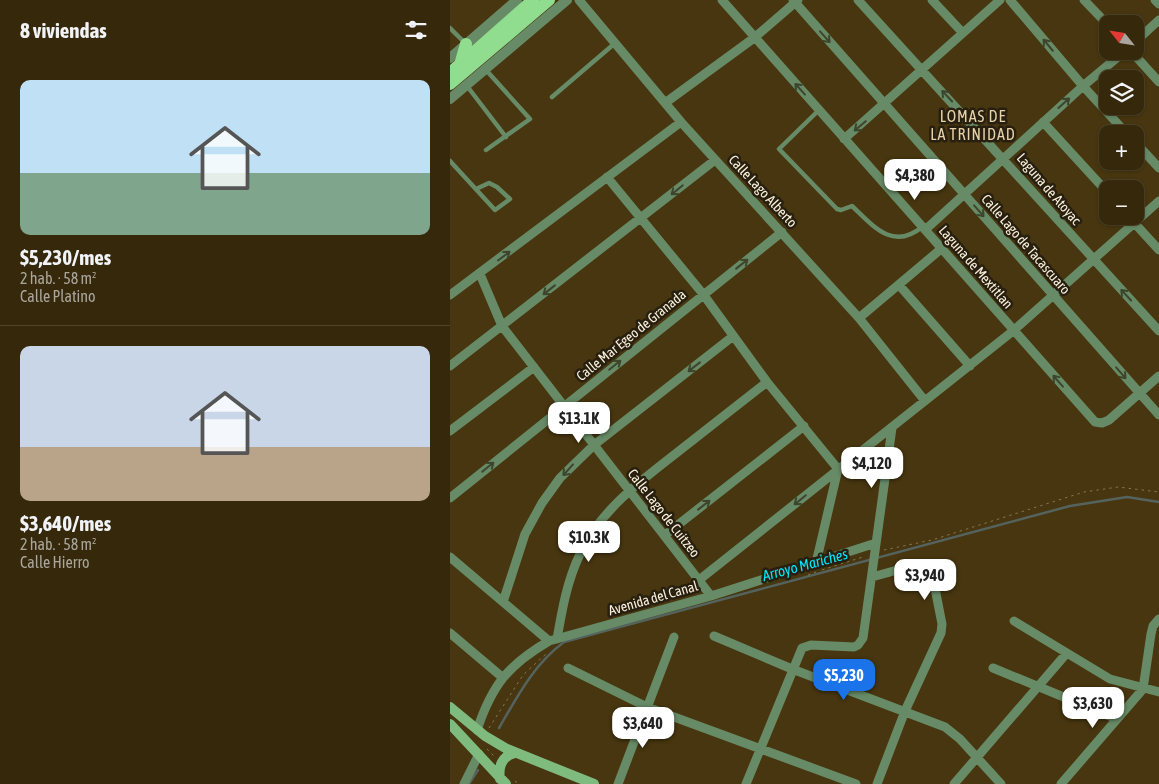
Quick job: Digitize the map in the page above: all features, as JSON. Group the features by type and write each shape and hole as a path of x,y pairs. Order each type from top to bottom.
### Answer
{"main road":[{"path":"453,65 534,0"},
{"path":"469,82 484,63 549,0"},
{"path":"453,65 466,44"},
{"path":"450,84 484,63"},
{"path":"450,707 484,735 515,753 594,784"},
{"path":"450,724 503,782"},
{"path":"472,746 484,735"},
{"path":"503,782 500,764 508,755 515,753"}],"street":[{"path":"484,63 567,0"},
{"name":"Calle Lago Alberto","path":"579,0 681,122 859,318 925,401"},
{"name":"Laguna de Mextitlan","path":"722,0 1090,418 1095,422 1102,423 1139,393"},
{"name":"Laguna de Atoyac","path":"858,0 1004,158 1093,260 1159,331"},
{"path":"932,0 962,32"},
{"path":"844,139 1000,0"},
{"path":"1010,0 1119,125"},
{"path":"1084,0 1099,16"},
{"path":"1155,0 1159,4"},
{"path":"665,103 754,38 796,1"},
{"name":"Calle Lago de Tacascuaro","path":"796,1 1159,415"},
{"path":"466,44 511,2"},
{"path":"1144,34 1159,20"},
{"path":"924,229 1114,60"},
{"path":"1139,60 1159,82"},
{"path":"450,99 469,82"},
{"path":"450,295 681,122"},
{"path":"1044,122 1099,183"},
{"path":"1144,152 1159,168"},
{"path":"450,366 715,160"},
{"path":"607,177 703,294 732,337 838,469"},
{"path":"1144,215 1159,201"},
{"path":"699,580 1014,331 1134,225"},
{"path":"1136,225 1159,250"},
{"name":"Calle Mar Egeo de Granada","path":"450,498 782,232"},
{"path":"859,318 941,249"},
{"name":"Calle Lago de Cuitzeo","path":"480,274 502,326 711,596"},
{"path":"900,285 970,366"},
{"path":"503,602 525,534 560,478 594,445 732,337"},
{"path":"450,431 534,367"},
{"path":"1139,393 1159,376"},
{"path":"450,557 552,643 563,602 580,554 607,513 629,490 767,382"},
{"path":"665,535 804,426"},
{"path":"746,784 799,651 805,645 854,647 862,642 892,428"},
{"path":"816,563 838,469"},
{"name":"Avenida del Canal","path":"484,735 490,695 502,677 528,653 552,643 816,563 876,550"},
{"path":"873,572 919,564 932,573 942,624 924,671 905,711 877,784"},
{"path":"1061,784 1143,689 1151,634 1153,626 1159,619"},
{"path":"1014,621 1110,679 1159,692"},
{"path":"450,633 502,677"},
{"path":"714,636 792,669 905,711 953,733 1001,784"},
{"path":"618,784 674,638"},
{"path":"954,784 1066,654"},
{"path":"568,668 647,707 856,784"},
{"path":"993,668 1117,720"},
{"path":"464,784 479,754"}],"lane":[{"path":"450,28 466,44"},
{"path":"552,97 614,44"},
{"path":"484,63 530,119 486,150"},
{"path":"469,82 506,137"},
{"path":"819,110 779,149 837,209 841,210 852,206 880,233 904,237 924,229"},
{"path":"450,161 476,190 495,210 510,200 497,187 489,183 476,190"}],"path":[{"path":"800,577 876,550 932,540 1084,492 1118,487 1159,492"},
{"path":"484,735 523,675 552,643"}],"waterway":[{"name":"Arroyo Mariches","path":"499,728 535,671 564,642 1070,506 1127,497 1159,502"},
{"name":"Arroyo Mariches","path":"469,784 478,770"}],"district":[{"name":"LOMAS DE LA TRINIDAD","path":"973,125"}]}
